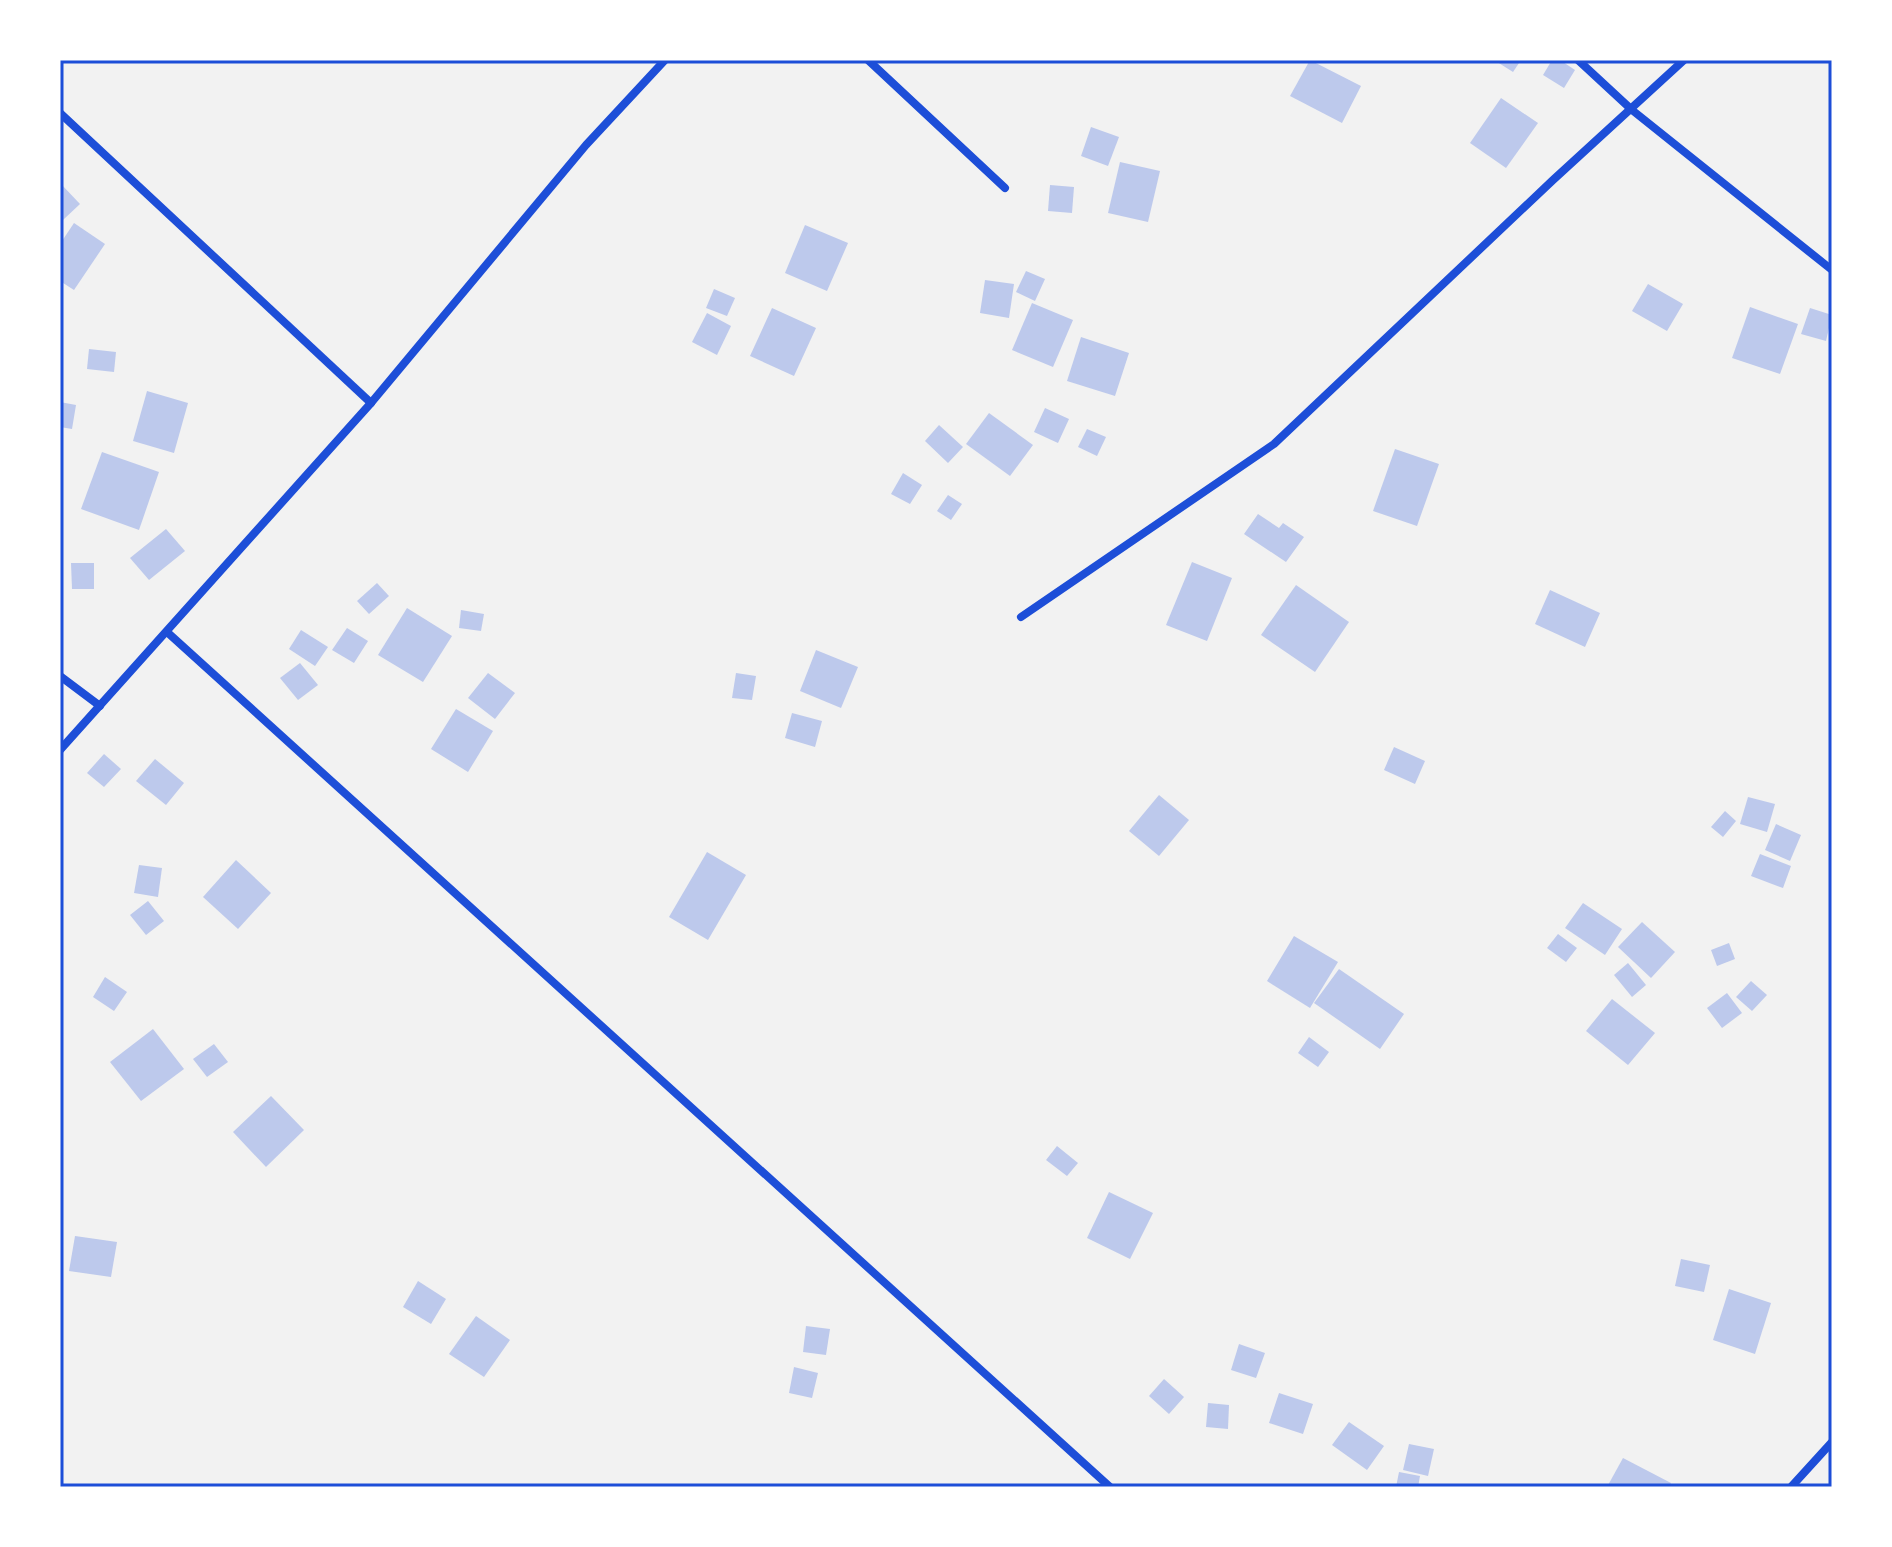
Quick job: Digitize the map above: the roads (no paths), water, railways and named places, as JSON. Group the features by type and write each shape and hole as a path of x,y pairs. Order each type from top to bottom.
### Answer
{"street":[{"path":"60,750 371,403 586,145 665,60"},
{"path":"868,60 1005,188"},
{"path":"1578,60 1632,110 1832,270"},
{"path":"1021,617 1274,444 1684,60"},
{"path":"60,113 371,403"},
{"path":"167,632 1110,1487"},
{"path":"60,676 100,706"},
{"path":"1791,1487 1832,1442"}]}
